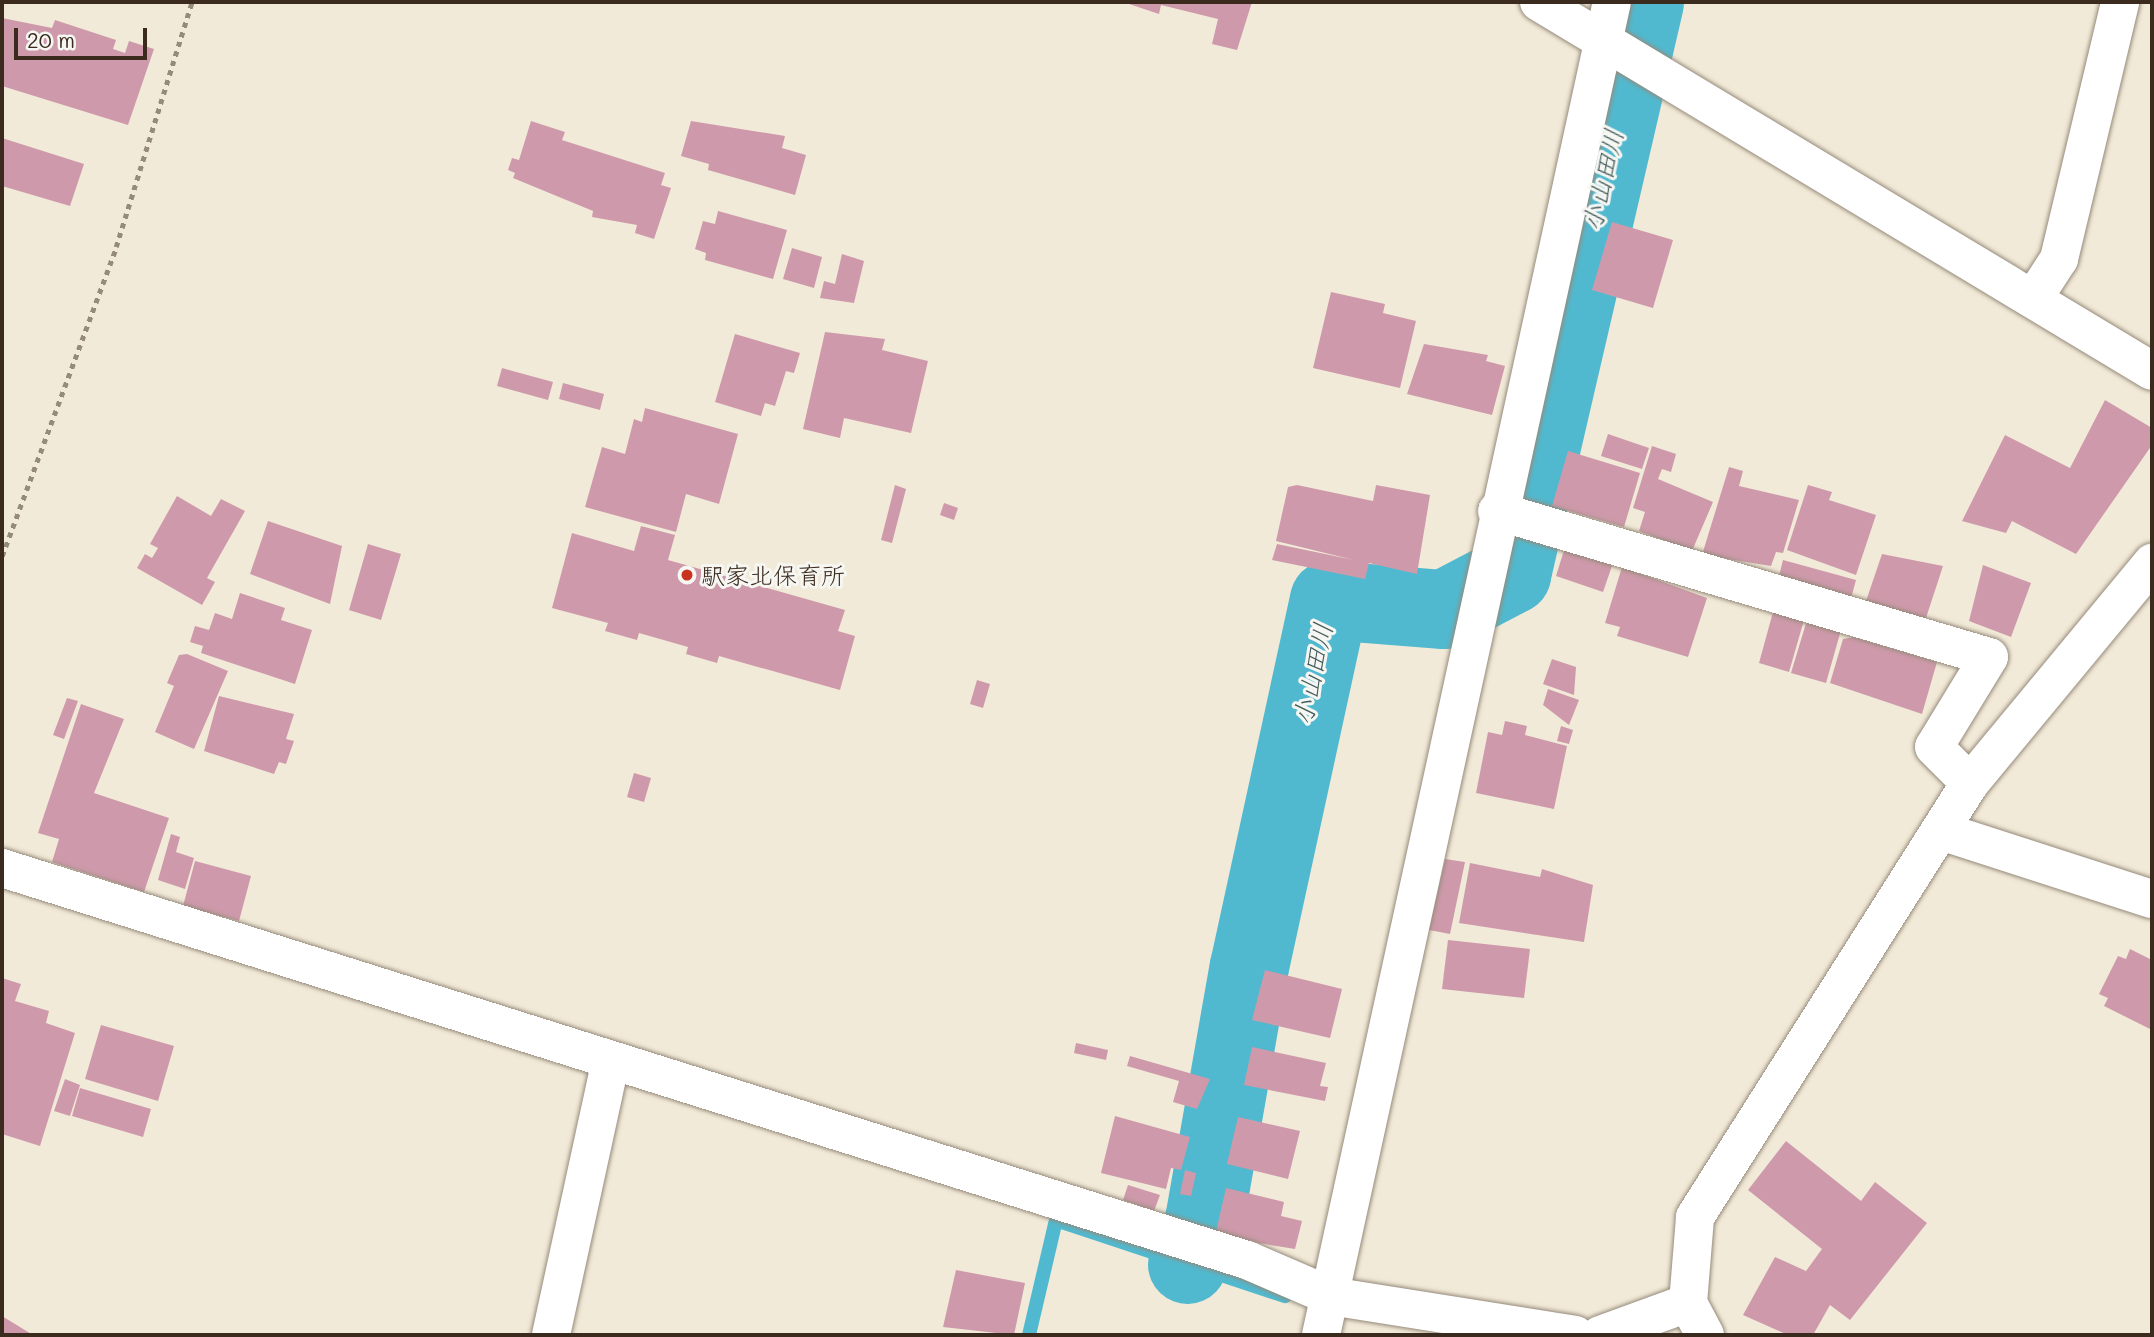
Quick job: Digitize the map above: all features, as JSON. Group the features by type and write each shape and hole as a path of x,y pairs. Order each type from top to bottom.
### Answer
{"street":[{"path":"1539,2 1607,19 2033,299 2152,371"},
{"path":"2033,299 2059,259 2120,2"},
{"path":"1321,1335 1497,511 1607,19"},
{"path":"1497,511 1989,657 1934,747 1970,783"},
{"path":"1600,1335 1697,1319 1695,1217 1944,832 1970,783 2152,563"},
{"path":"1944,832 2152,899"},
{"path":"2,868 610,1064 1247,1260 1330,1296 1575,1335"},
{"path":"551,1335 610,1064"}],"path":[{"path":"2,556 116,247 192,2"}],"building":[{"path":"1123,2 1252,2 1237,50 1212,44 1218,19 1161,5 1159,14"},
{"path":"2,18 52,28 55,20 116,40 113,49 125,53 129,41 154,49 128,125 2,86"},
{"path":"531,121 565,132 562,140 665,173 661,185 671,188 654,239 635,233 637,225 592,217 593,211 513,178 515,173 508,170 512,158 519,160"},
{"path":"691,121 785,136 782,148 806,155 795,195 708,170 709,164 681,156"},
{"path":"2,138 84,164 70,206 2,186"},
{"path":"718,211 787,230 773,279 705,260 706,253 695,249 703,221 715,224"},
{"path":"1612,222 1673,240 1653,308 1592,290"},
{"path":"792,248 822,257 814,288 783,279"},
{"path":"842,254 864,261 854,303 820,298 824,281 835,284"},
{"path":"1331,292 1385,304 1383,313 1416,321 1400,388 1313,368"},
{"path":"825,332 885,339 882,350 928,361 911,433 844,418 840,438 803,429"},
{"path":"735,334 800,353 794,373 786,371 775,406 765,403 761,416 715,402"},
{"path":"1424,344 1488,355 1486,361 1505,366 1492,415 1407,394"},
{"path":"502,368 553,382 548,400 497,386"},
{"path":"563,383 604,394 600,410 559,399"},
{"path":"2105,400 2152,428 2152,445 2076,554 2012,521 2006,533 1962,521 2005,435 2070,468"},
{"path":"645,408 738,434 719,504 686,494 676,532 585,507 602,447 625,454 634,419 642,422"},
{"path":"1608,434 1649,448 1642,469 1601,456"},
{"path":"1652,446 1676,454 1671,472 1662,469 1658,479 1713,502 1692,551 1639,531 1645,512 1633,508"},
{"path":"1568,451 1640,473 1624,527 1552,506"},
{"path":"1729,467 1743,471 1739,486 1799,500 1783,553 1776,552 1771,566 1702,555"},
{"path":"895,485 906,489 892,543 881,540"},
{"path":"1297,485 1373,501 1376,485 1430,495 1417,574 1369,563 1365,579 1272,560 1277,544 1354,560 1276,541 1288,487"},
{"path":"1808,485 1832,492 1829,500 1876,515 1856,575 1787,550"},
{"path":"177,496 211,516 221,499 245,511 207,578 215,582 202,605 137,568 145,554 152,558 158,548 150,544"},
{"path":"944,503 958,508 954,520 940,515"},
{"path":"268,521 342,546 330,604 250,574"},
{"path":"641,526 675,535 668,560 845,610 838,631 855,636 840,690 719,656 717,663 686,654 688,647 639,633 637,640 605,631 608,623 552,608 572,533 634,551"},
{"path":"368,544 401,554 381,620 349,610"},
{"path":"1566,544 1614,560 1603,592 1556,576"},
{"path":"1882,554 1943,566 1925,621 1866,601"},
{"path":"1783,560 1856,580 1850,602 1778,580"},
{"path":"1983,565 2031,583 2011,637 1969,621"},
{"path":"1622,567 1707,598 1688,657 1617,636 1620,627 1605,623"},
{"path":"240,593 285,608 281,620 312,630 295,684 201,653 203,646 190,642 195,626 209,630 215,613 232,619"},
{"path":"1773,612 1804,620 1789,672 1759,663"},
{"path":"1807,620 1841,630 1826,683 1791,673"},
{"path":"1854,637 1937,662 1922,714 1830,683 1843,639"},
{"path":"187,654 228,671 194,749 155,732 174,686 167,683 179,655"},
{"path":"1552,659 1576,667 1574,695 1543,684"},
{"path":"977,680 990,684 983,708 970,704"},
{"path":"1548,689 1579,700 1569,725 1543,705"},
{"path":"219,696 294,714 286,739 294,741 286,764 279,762 274,774 204,751"},
{"path":"67,698 78,701 64,739 53,735"},
{"path":"81,704 124,719 94,793 169,818 144,892 52,862 59,839 38,833"},
{"path":"1505,721 1527,726 1525,735 1567,746 1554,809 1476,793 1488,732 1502,735"},
{"path":"1561,726 1573,730 1569,744 1557,741"},
{"path":"634,773 651,778 644,802 627,797"},
{"path":"171,834 180,837 176,852 194,858 185,889 158,880"},
{"path":"1445,859 1465,862 1450,934 1429,930"},
{"path":"195,861 251,876 239,921 183,906"},
{"path":"1470,863 1540,877 1542,869 1593,885 1584,942 1459,923"},
{"path":"1448,940 1530,949 1524,998 1442,989"},
{"path":"2130,949 2152,960 2152,1030 2104,1006 2108,998 2099,994 2118,956 2126,959"},
{"path":"1265,970 1342,989 1330,1038 1252,1020"},
{"path":"2,978 21,984 15,1001 49,1011 46,1023 75,1033 40,1146 2,1134"},
{"path":"101,1025 174,1046 158,1101 85,1079"},
{"path":"1076,1043 1108,1050 1106,1060 1074,1053"},
{"path":"1252,1047 1326,1063 1320,1086 1328,1087 1325,1101 1244,1085"},
{"path":"1130,1056 1210,1079 1197,1109 1173,1102 1179,1081 1127,1066"},
{"path":"65,1079 80,1085 70,1116 54,1111"},
{"path":"80,1088 151,1109 143,1137 72,1116"},
{"path":"1115,1116 1190,1137 1181,1170 1171,1168 1166,1189 1101,1173"},
{"path":"1238,1117 1300,1131 1288,1179 1227,1164"},
{"path":"1786,1141 1861,1201 1875,1182 1927,1223 1850,1320 1830,1305 1813,1335 1788,1335 1743,1315 1775,1257 1806,1271 1822,1249 1748,1190"},
{"path":"1185,1170 1196,1173 1191,1196 1180,1194"},
{"path":"1128,1185 1160,1195 1154,1211 1123,1200"},
{"path":"1226,1188 1284,1202 1281,1216 1302,1221 1295,1249 1215,1236"},
{"path":"956,1270 1025,1283 1014,1335 943,1327"},
{"path":"2,1316 33,1335 2,1335"}],"waterway":[{"name":"小山田川","path":"1187,1264 1204,1220 1249,966 1329,600 1444,609 1511,574 1644,2"},
{"path":"1029,1335 1056,1220"},
{"path":"1062,1222 1285,1296"}],"place":[{"name":"駅家北保育所","path":"687,575"}]}
